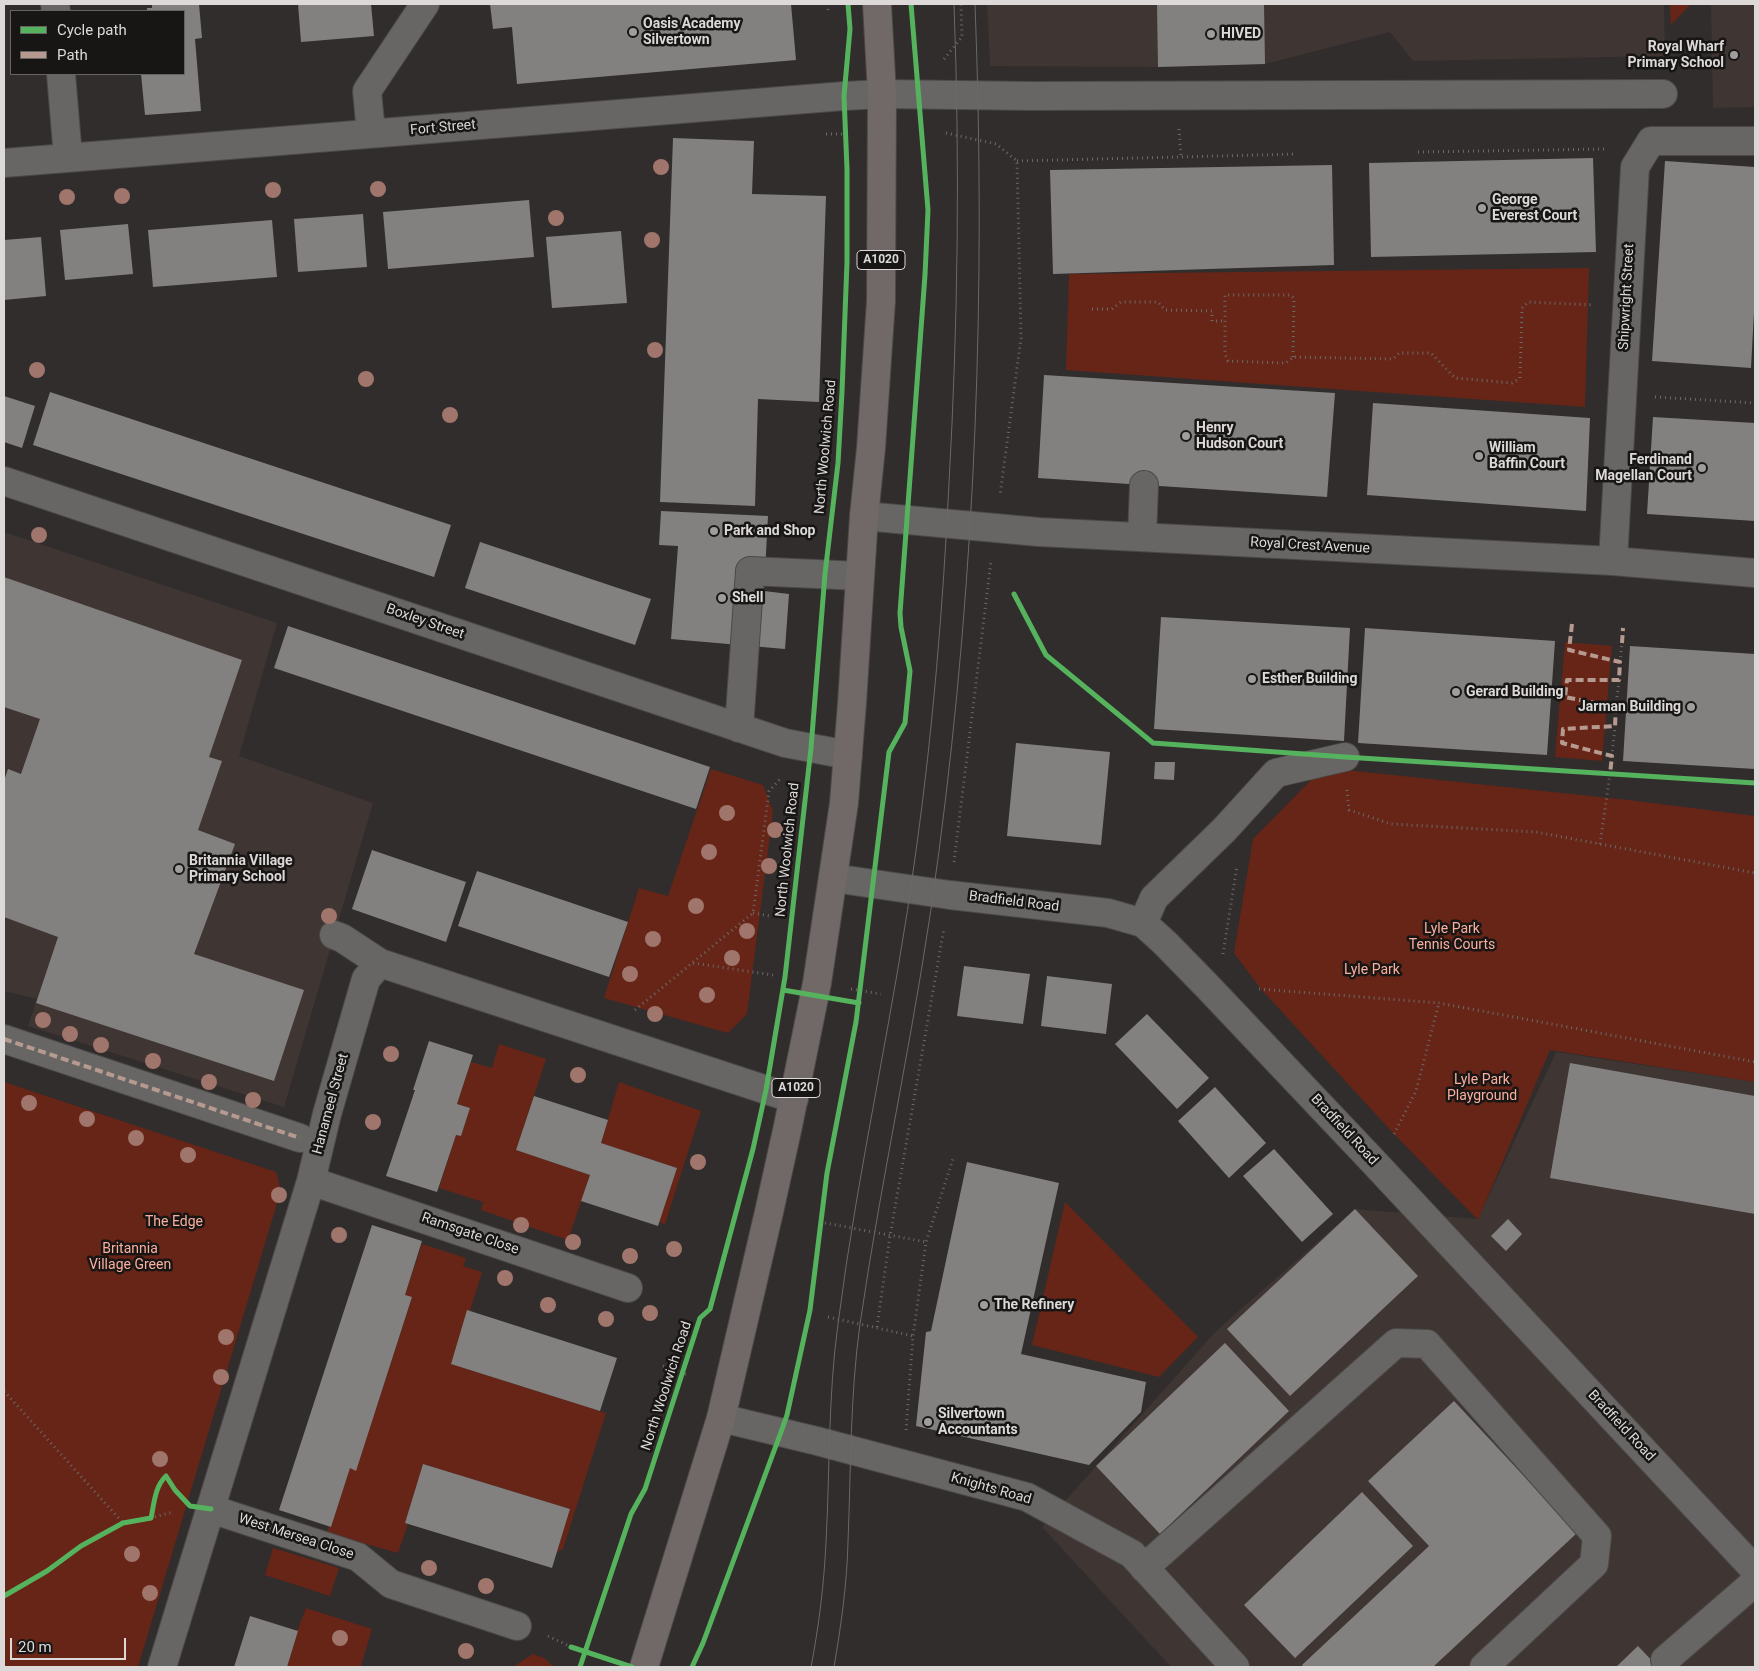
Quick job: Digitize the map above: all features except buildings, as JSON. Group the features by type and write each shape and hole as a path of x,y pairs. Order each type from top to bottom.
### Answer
{"main road":[{"name":"A1020","path":"644,1667 720,1418 794,1099 815,995 834,878 844,804 848,755 881,301 882,94 877,4"}],"street":[{"path":"371,133 367,91 425,4"},
{"path":"61,75 68,157"},
{"name":"Fort Street","path":"4,163 882,94 1031,96 1664,94"},
{"path":"1647,148 1651,141 1755,140"},
{"name":"Shipwright Street","path":"1613,561 1635,167 1647,148"},
{"name":"Boxley Street","path":"4,481 785,743 848,755"},
{"path":"1142,538 1144,485"},
{"name":"Royal Crest Avenue","path":"864,516 1039,532 1613,561 1755,573"},
{"path":"739,728 750,571 860,576"},
{"path":"1144,923 1154,898 1224,830 1276,773 1345,757"},
{"name":"Bradfield Road","path":"834,878 950,895 1108,913 1144,923 1207,986 1369,1157 1755,1570"},
{"path":"334,935 342,938 380,963 794,1099"},
{"name":"Hanameel Street","path":"162,1667 311,1180 327,1114 366,979 380,963"},
{"path":"4,1039 300,1138"},
{"name":"Ramsgate Close","path":"311,1180 628,1288"},
{"path":"1144,1568 1396,1343 1427,1344 1597,1536 1594,1564 1484,1667"},
{"name":"Knights Road","path":"720,1418 816,1441 1028,1497 1132,1554 1235,1667"},
{"name":"West Mersea Close","path":"211,1509 358,1557 391,1584 517,1626"},
{"path":"1665,1660 1755,1582"}],"path":[{"path":"939,64 947,57 962,37 961,4"},
{"path":"828,7 833,18"},
{"path":"844,96 846,143"},
{"path":"1180,128 1181,157"},
{"path":"946,133 996,144 1017,162 1297,154"},
{"path":"1418,152 1647,148"},
{"path":"995,528 1021,338 1017,162"},
{"path":"1293,357 1294,298 1291,296 1225,294 1225,354 1228,361 1286,363 1293,357 1393,359 1399,353 1431,353 1455,378 1512,383 1520,378 1522,308 1528,302 1627,305"},
{"path":"1092,309 1112,309 1121,302 1158,302 1165,310 1212,311 1212,320 1225,321"},
{"path":"1622,395 1755,403"},
{"path":"1620,662 1622,643"},
{"path":"1616,707 1619,680"},
{"path":"1612,756 1615,726"},
{"path":"1600,773 1620,774"},
{"path":"1600,844 1610,774"},
{"path":"634,1011 753,913 769,791 781,777"},
{"path":"1348,810 1391,824 1536,832 1755,873"},
{"path":"1222,957 1238,860"},
{"path":"753,913 770,916"},
{"path":"692,963 773,975"},
{"path":"815,995 859,1003 861,981"},
{"path":"848,988 881,994"},
{"path":"1256,989 1439,1003 1755,1062"},
{"path":"1388,1140 1394,1134 1416,1091 1439,1003"},
{"path":"904,1464 913,1336 926,1242 954,1156"},
{"path":"819,1232 822,1212"},
{"path":"820,1222 926,1242"},
{"path":"828,1317 913,1336"},
{"path":"663,1366 678,1371"},
{"path":"4,1391 123,1523"},
{"path":"150,1518 152,1518 153,1511"},
{"path":"141,1520 166,1514"},
{"path":"115,1528 123,1523 132,1522"},
{"path":"571,1647 578,1650"}],"shaded area":[{"path":"987,4 1664,4 1665,56 1413,61 1390,32 1265,64 1158,67 990,66"},
{"name":"Royal Wharf Primary School","path":"1711,4 1755,4 1755,107 1713,108"},
{"name":"Britannia Village Primary School","path":"4,532 277,623 239,756 373,803 284,1107 28,1026 37,999 4,991"},
{"path":"1556,1052 1755,1082 1755,1667 1171,1667 1042,1527 1216,1331 1355,1209 1478,1219"}],"green space":[{"path":"1670,4 1691,4 1671,25"},
{"path":"1589,268 1585,407 1066,370 1069,274"},
{"path":"1565,642 1612,646 1602,761 1555,757"},
{"path":"711,769 763,785 773,811 747,1014 728,1033 604,998 639,888 668,896"},
{"path":"1336,769 1628,800 1755,816 1755,1082 1550,1050 1478,1220 1394,1134 1261,989 1234,953 1253,839 1312,779"},
{"path":"499,1044 546,1059 516,1150 590,1175 568,1240 481,1210 483,1202 439,1188 456,1135 461,1136 470,1108 457,1104 471,1062 492,1068"},
{"name":"Britannia Village Green","path":"4,1082 276,1172 281,1190 138,1667 4,1667"},
{"path":"619,1082 701,1111 665,1224 659,1222 677,1168 601,1143"},
{"path":"1065,1202 1198,1337 1159,1377 1032,1345"},
{"path":"422,1244 466,1258 463,1266 482,1272 470,1311 467,1311 451,1364 606,1413 563,1549 557,1552 570,1509 423,1464 405,1523 408,1524 398,1553 327,1533 329,1526 331,1527 350,1468 356,1470 412,1298 405,1295"},
{"path":"273,1548 339,1568 330,1596 265,1575"},
{"path":"306,1608 372,1629 361,1666 287,1667 297,1631"},
{"path":"533,1654 544,1658 554,1667 515,1667"}],"tram line":[{"path":"811,1667 819,1621 824,1573 831,1406 838,1324 846,1265 898,970 922,805 937,667 947,529 956,303 957,123 954,4"},
{"path":"834,1667 846,1573 853,1405 860,1324 931,910 952,746 962,640 970,534 978,322 979,216 975,4"}],"marked path":[{"path":"1572,624 1569,650 1620,662 1619,680 1567,680 1565,697 1616,707 1615,726 1563,729 1562,743 1612,756 1610,774"},
{"path":"1622,643 1623,628"},
{"path":"4,1039 300,1138"}],"cycle path":[{"name":"North Woolwich Road","path":"580,1667 631,1514 645,1489 700,1318 710,1309 753,1149 766,1090 785,977 811,748 825,574 838,463 847,262 847,169 844,96 850,29 848,4"},
{"path":"692,1667 703,1643 787,1415 810,1310 827,1173 856,1022 889,752 905,723 910,671 900,613 925,275 928,210 911,4"},
{"path":"1014,594 1046,655 1153,743 1755,783"},
{"path":"783,990 859,1003"},
{"path":"4,1596 47,1571 81,1546 123,1523 151,1518 157,1490 166,1476 175,1490 190,1506 211,1509"},
{"path":"571,1647 632,1667"}],"place":[{"name":"Oasis Academy Silvertown","path":"633,32"},
{"name":"HIVED","path":"1211,34"},
{"name":"Royal Wharf Primary School","path":"1734,55"},
{"name":"George Everest Court","path":"1482,208"},
{"name":"Henry Hudson Court","path":"1186,436"},
{"name":"William Baffin Court","path":"1479,456"},
{"name":"Ferdinand Magellan Court","path":"1702,468"},
{"name":"Park and Shop","path":"714,531"},
{"name":"Shell","path":"722,598"},
{"name":"Esther Building","path":"1252,679"},
{"name":"Gerard Building","path":"1456,692"},
{"name":"Jarman Building","path":"1691,707"},
{"name":"Britannia Village Primary School","path":"179,869"},
{"name":"The Refinery","path":"984,1305"},
{"name":"Silvertown Accountants","path":"928,1422"}],"park label":[{"name":"Lyle Park Tennis Courts","path":"1452,938"},
{"name":"Lyle Park","path":"1372,970"},
{"name":"Lyle Park Playground","path":"1482,1088"},
{"name":"The Edge","path":"174,1222"}]}
